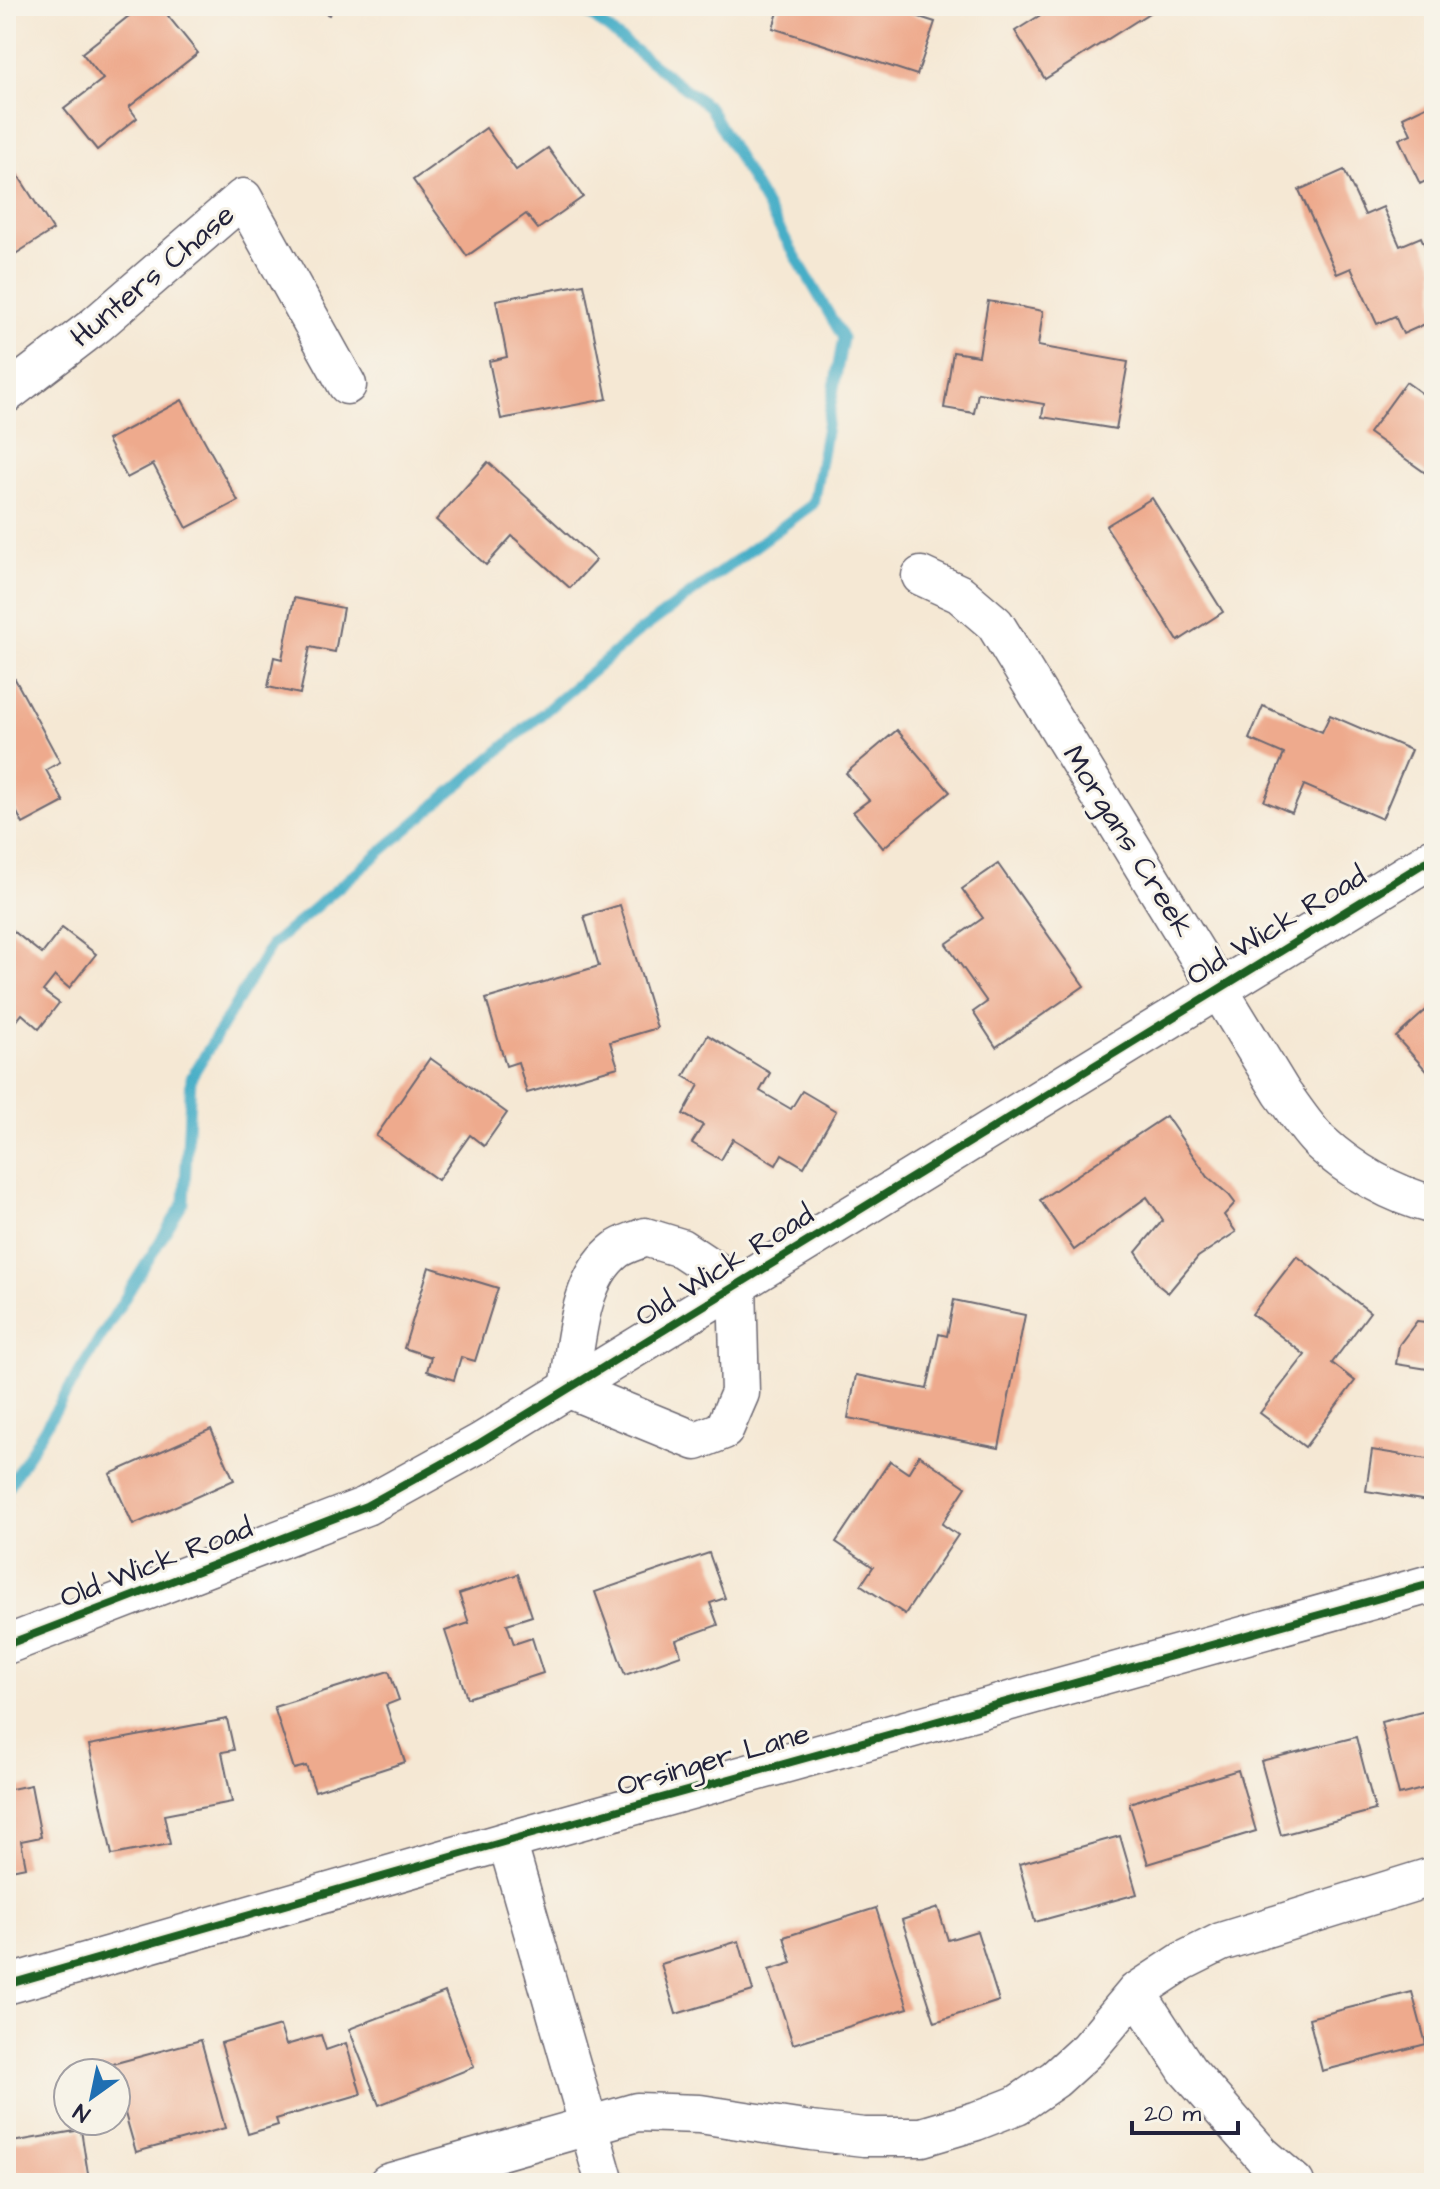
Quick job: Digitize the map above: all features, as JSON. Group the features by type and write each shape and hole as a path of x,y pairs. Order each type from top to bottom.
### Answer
{"street":[{"name":"Hunters Chase","path":"6,394 96,325 243,198 347,385"},
{"name":"Morgans Creek","path":"921,576 960,594 995,624 1282,1093 1319,1141 1362,1174 1414,1200 1434,1205"},
{"name":"Old Wick Road","path":"6,1645 366,1506 569,1389 1434,857"},
{"name":"Old Wick Road","path":"569,1389 583,1303 594,1276 616,1250 645,1237 681,1248 737,1285"},
{"name":"Old Wick Road","path":"569,1389 696,1441 724,1430 740,1393 737,1285"},
{"name":"Orsinger Lane","path":"6,1985 507,1841 1434,1583"},
{"path":"507,1841 605,2183"},
{"path":"388,2183 637,2112 684,2114 864,2137 922,2137 1017,2105 1055,2079 1088,2049 1136,1992 1183,1961 1221,1942 1434,1876"},
{"path":"1136,1992 1187,2070 1262,2155 1295,2183"}],"building":[{"path":"129,6 180,6 168,16 198,53 129,107 137,118 97,150 64,109 103,79 82,53 130,15 125,9"},
{"path":"309,6 334,6 329,15"},
{"path":"780,6 885,6 935,22 917,75 773,28"},
{"path":"1055,6 1160,6 1045,79 1015,31"},
{"path":"1434,102 1434,177 1420,184 1399,139 1411,134 1403,117"},
{"path":"486,128 516,170 548,148 583,197 538,229 526,214 467,256 413,180"},
{"path":"1344,170 1365,215 1383,207 1400,246 1421,237 1434,266 1434,320 1403,334 1395,316 1377,324 1351,268 1337,274 1299,190"},
{"path":"16,172 53,230 6,260 6,178"},
{"path":"584,284 607,399 501,419 489,361 507,357 496,300"},
{"path":"988,301 1043,311 1038,346 1128,362 1116,429 1042,417 1044,404 978,393 974,413 944,408 953,352 979,356"},
{"path":"1406,382 1434,402 1434,479 1369,433"},
{"path":"182,400 238,501 187,528 153,464 127,478 107,440"},
{"path":"488,462 596,560 570,588 512,536 486,565 436,520"},
{"path":"1152,498 1223,612 1178,641 1106,526"},
{"path":"294,598 343,608 335,652 310,647 300,694 268,687 274,657 282,659"},
{"path":"15,679 60,762 46,770 64,802 23,824 6,792 6,684"},
{"path":"1263,706 1322,732 1330,715 1411,750 1382,819 1304,785 1292,813 1264,801 1284,754 1249,739"},
{"path":"897,730 950,792 883,848 853,812 869,800 846,773"},
{"path":"998,864 1084,986 996,1047 973,1012 987,1002 946,944 983,918 962,889"},
{"path":"620,905 657,1028 610,1042 618,1067 527,1093 518,1062 506,1066 486,999 599,966 584,916"},
{"path":"6,925 42,954 62,928 96,954 69,988 55,976 43,991 59,1003 39,1029 22,1014 6,1035"},
{"path":"1434,1003 1434,1079 1396,1037"},
{"path":"708,1035 770,1073 760,1091 791,1109 802,1091 836,1111 804,1167 782,1154 776,1165 733,1139 721,1160 692,1143 703,1125 683,1114 699,1085 684,1076"},
{"path":"430,1058 507,1113 484,1146 470,1135 438,1180 376,1136"},
{"path":"1166,1116 1208,1177 1235,1203 1224,1215 1236,1232 1198,1257 1168,1293 1157,1284 1136,1252 1163,1220 1147,1197 1074,1250 1040,1200"},
{"path":"1297,1256 1370,1312 1332,1363 1355,1381 1305,1447 1260,1413 1305,1355 1252,1314"},
{"path":"429,1267 498,1288 475,1361 461,1357 454,1380 427,1371 431,1357 404,1348"},
{"path":"954,1300 1025,1315 999,1448 848,1418 856,1375 927,1389 939,1334 947,1336"},
{"path":"1417,1321 1434,1323 1434,1370 1396,1364 1399,1345"},
{"path":"211,1429 234,1480 133,1525 110,1474"},
{"path":"1372,1450 1427,1459 1434,1450 1434,1502 1366,1491"},
{"path":"919,1455 966,1487 942,1524 958,1535 905,1614 861,1585 873,1567 836,1542 890,1461 908,1473"},
{"path":"709,1553 725,1598 710,1603 718,1625 676,1640 681,1655 625,1675 595,1592"},
{"path":"518,1574 532,1616 507,1624 514,1644 532,1638 543,1673 467,1698 445,1631 469,1623 459,1594"},
{"path":"389,1671 399,1700 386,1705 405,1762 315,1791 306,1766 294,1769 274,1707"},
{"path":"1434,1709 1434,1786 1399,1795 1381,1722"},
{"path":"227,1719 234,1750 222,1752 232,1802 164,1815 170,1844 112,1855 89,1745"},
{"path":"1356,1737 1375,1810 1281,1835 1261,1761"},
{"path":"1238,1770 1256,1831 1148,1864 1129,1803"},
{"path":"31,1785 41,1837 21,1841 26,1867 6,1871 6,1790"},
{"path":"1120,1836 1137,1894 1035,1922 1019,1864"},
{"path":"876,1908 908,2008 793,2044 769,1970 792,1963 784,1937"},
{"path":"938,1908 948,1940 977,1931 999,2001 935,2022 902,1920"},
{"path":"739,1941 753,1991 676,2014 661,1964"},
{"path":"445,1992 474,2067 379,2105 349,2029"},
{"path":"1412,1992 1426,2044 1322,2071 1309,2018"},
{"path":"280,2026 286,2045 321,2035 326,2050 346,2043 361,2094 276,2119 278,2125 248,2134 221,2043"},
{"path":"201,2040 225,2128 136,2152 132,2137 132,2059"},
{"path":"52,2135 82,2137 89,2180 6,2183 6,2143"}],"waterway":[{"path":"6,1491 184,1202 191,1078 271,945 636,634 813,504 843,338 709,107 578,6"}],"cycle path":[{"path":"6,1645 366,1506 480,1443 1434,857"},
{"path":"6,1985 507,1841 1434,1583"}]}
